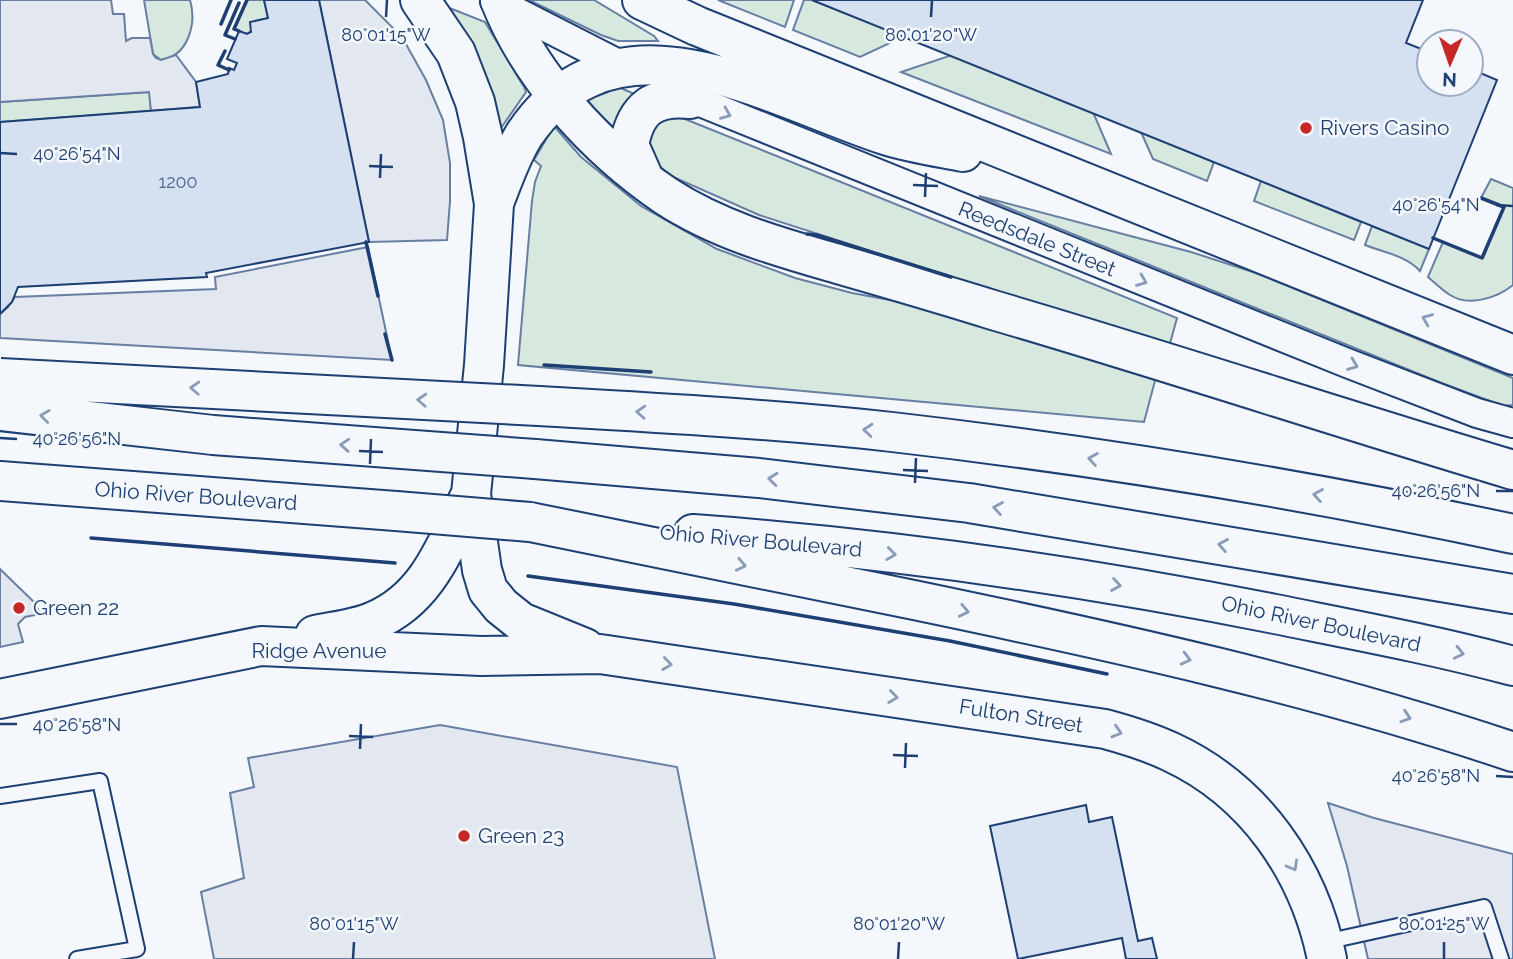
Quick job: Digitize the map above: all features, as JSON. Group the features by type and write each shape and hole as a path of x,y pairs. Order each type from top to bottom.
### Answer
{"main road":[{"path":"420,0 456,53 475,102 494,204 484,365 471,494 482,570 488,590 501,606 521,622 600,654"},
{"path":"642,0 697,26 1058,172 1495,336 1513,355"},
{"path":"498,1 517,36 556,94 579,122 644,179 678,202 738,232 789,250 1513,470"},
{"path":"494,204 523,137 556,94 594,72 620,65 662,61 713,69 887,136 1058,172"},
{"path":"644,179 629,145 638,116 662,99 690,99"},
{"path":"0,378 727,417 891,432 1059,453 1202,475 1385,507 1513,534"},
{"path":"0,411 213,435 759,478 930,498 1513,594"},
{"name":"Ohio River Boulevard","path":"0,481 716,535 876,552 1036,572 1206,600 1347,628 1513,666"},
{"path":"261,646 372,622 397,610 426,582 471,494"},
{"path":"1385,507 1513,547"},
{"path":"530,522 1177,657 1393,713 1513,752"},
{"name":"Ridge Avenue","path":"0,699 261,646 481,656 600,654"},
{"name":"Fulton Street","path":"600,654 1070,722 1105,729 1172,752 1235,793 1261,818 1299,875 1326,951"}],"street":[{"name":"Reedsdale Street","path":"498,1 690,99 1334,358 1477,414 1513,423"}],"lane":[{"path":"0,796 100,781 136,949 77,959"},
{"path":"1326,951 1484,907 1501,959"}],"shaded area":[{"path":"0,0 111,0 113,14 124,14 126,41 132,38 150,38 156,58 161,60 176,55 196,82 200,107 151,111 149,92 0,102"},
{"path":"144,0 190,0 192,19 188,38 184,46 170,57 161,60 153,54"},
{"path":"247,0 264,0 268,18 247,34 234,29"},
{"path":"319,0 365,0 402,37 426,80 443,120 450,163 447,240 369,242"},
{"path":"529,0 594,0 658,41 618,41"},
{"path":"718,0 794,0 785,27"},
{"path":"804,0 812,0 898,34 890,43 860,57 793,30"},
{"path":"447,7 485,22 524,87 526,92 499,131"},
{"path":"952,55 1093,112 1111,154 901,72"},
{"path":"616,86 639,96 615,133 584,99"},
{"path":"150,92 151,111 0,122 0,102"},
{"path":"672,116 1177,318 1169,347 759,215 671,176 654,162 646,144 653,125"},
{"path":"554,126 581,157 641,206 717,249 795,278 852,293 939,309 1156,377 1144,422 518,365 532,201 541,166 534,160"},
{"path":"1141,132 1214,162 1207,181 1153,159"},
{"path":"1491,179 1513,188 1513,285 1499,294 1483,299 1458,299 1428,277 1443,242 1483,258 1504,208 1481,198"},
{"path":"1261,181 1361,222 1354,240 1254,201"},
{"path":"979,196 1191,252 1256,273 1513,378 1513,405 1503,406 1439,382"},
{"path":"1372,226 1429,249 1420,271 1402,258 1365,245"},
{"path":"368,247 392,360 0,338 0,314 15,297 216,289 215,277"},
{"name":"Green 22","path":"0,569 35,603 40,614 25,617 18,624 23,642 0,647"},
{"name":"Green 23","path":"440,725 677,767 715,959 214,959 201,892 244,878 230,793 254,787 248,758"},
{"path":"1328,803 1374,818 1513,854 1513,959 1368,959 1347,866"}],"building":[{"path":"264,0 319,0 369,242 206,273 207,277 18,287 12,302 0,314 0,122 200,107 196,82 228,74 229,68 234,70 237,63 227,59 239,31 247,34 251,32 250,22 268,18"},
{"name":"Rivers Casino","path":"812,0 1423,0 1406,43 1415,47 1415,98 1485,98 1485,75 1497,80 1429,249"},
{"path":"1086,805 1089,822 1112,817 1138,941 1152,938 1157,959 1126,959 1122,938 1018,959 990,826"}],"wall":[{"path":"221,24 231,0"},
{"path":"239,31 234,29 247,0"},
{"path":"235,39 225,35 239,3"},
{"path":"225,51 218,65 229,70"},
{"path":"1433,238 1482,258 1504,207 1481,198"},
{"path":"807,234 951,277"},
{"path":"366,242 378,296"},
{"path":"385,334 392,360"},
{"path":"544,365 651,372"},
{"path":"91,538 395,563"},
{"path":"528,576 734,604 950,641 1107,674"}],"place":[{"name":"Rivers Casino","path":"1306,128"},
{"name":"Green 22","path":"19,608"},
{"name":"Green 23","path":"464,836"}]}
